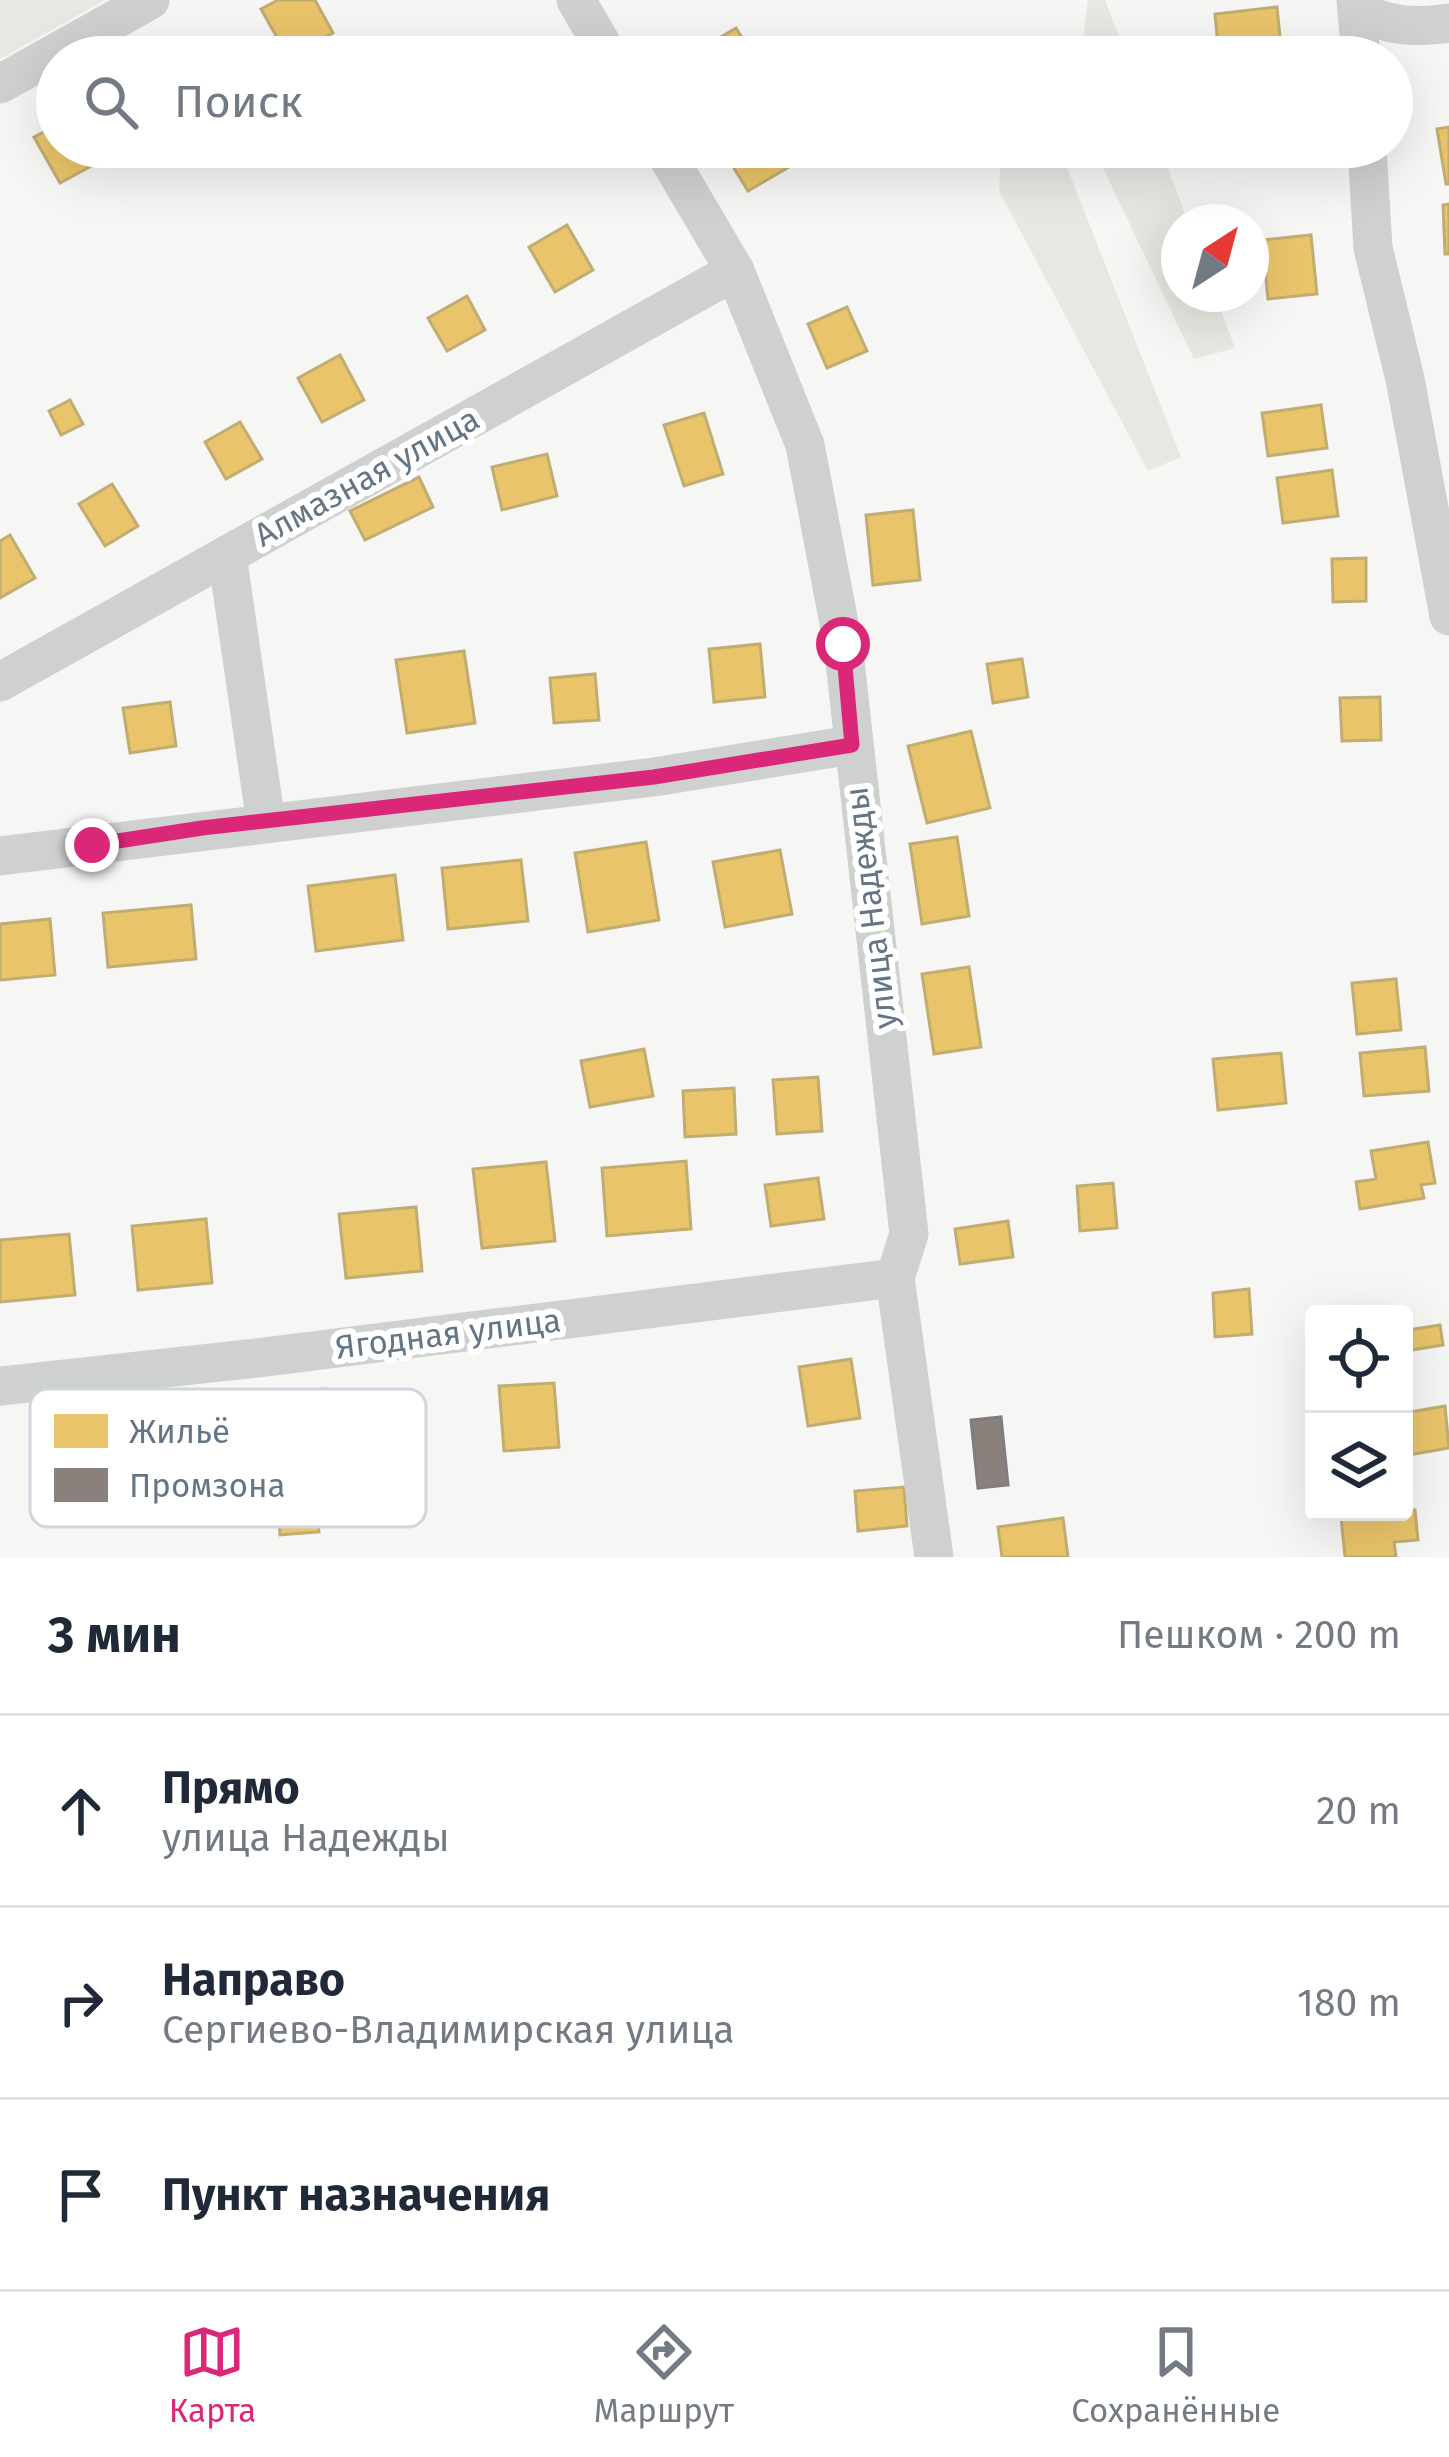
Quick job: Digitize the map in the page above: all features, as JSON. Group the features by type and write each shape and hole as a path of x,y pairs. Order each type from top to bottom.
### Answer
{"street":[{"path":"86,36 150,0"},
{"path":"576,0 597,36"},
{"path":"1357,4 1380,22 1419,28 1449,23"},
{"path":"1357,4 1359,36"},
{"path":"0,84 36,64"},
{"name":"улица Надежды","path":"674,168 735,271 805,446 843,644 909,1234 895,1278 934,1557"},
{"path":"1368,168 1373,248 1405,379 1449,616"},
{"name":"Алмазная улица","path":"0,682 735,271"},
{"path":"227,555 266,824"},
{"path":"0,856 654,777 852,745"},
{"name":"Ягодная улица","path":"0,1386 895,1278"}],"shaded area":[{"path":"0,0 105,0 36,36 0,59"},
{"path":"1088,0 1105,0 1119,36 1084,36"},
{"path":"1000,168 1067,168 1181,457 1148,471 999,191"},
{"path":"1103,168 1168,168 1181,204 1161,204 1161,290"},
{"path":"1172,312 1222,312 1235,348 1194,359"}],"building: Жильё":[{"path":"278,0 315,0 333,33 276,36 261,9"},
{"path":"1277,7 1280,36 1217,36 1215,14"},
{"path":"1449,127 1449,184 1446,184 1437,129"},
{"path":"52,168 88,168 60,183"},
{"path":"734,168 787,168 748,191"},
{"path":"1449,204 1449,254 1445,254 1443,205"},
{"path":"567,225 593,270 555,292 529,247"},
{"path":"1311,235 1317,294 1269,299 1269,239"},
{"path":"467,296 485,330 447,351 428,318"},
{"path":"847,307 867,351 827,368 808,324"},
{"path":"340,355 364,400 322,422 298,378"},
{"path":"70,400 83,424 61,435 49,411"},
{"path":"1321,405 1327,448 1268,456 1262,413"},
{"path":"704,413 723,474 684,486 664,425"},
{"path":"240,422 262,459 226,479 205,442"},
{"path":"547,454 557,496 502,510 492,467"},
{"path":"1332,470 1338,516 1283,523 1277,478"},
{"path":"419,477 433,507 365,540 350,511"},
{"path":"112,484 138,526 105,546 79,504"},
{"path":"913,510 920,580 873,585 866,515"},
{"path":"10,535 35,578 0,598 0,541"},
{"path":"1366,558 1366,601 1333,602 1332,559"},
{"path":"760,644 765,697 714,702 709,649"},
{"path":"464,651 475,723 407,733 396,660"},
{"path":"1022,659 1028,697 993,703 987,664"},
{"path":"595,674 599,720 554,723 550,678"},
{"path":"1380,697 1381,740 1342,741 1340,698"},
{"path":"170,702 176,746 130,753 123,708"},
{"path":"971,731 990,808 927,823 908,746"},
{"path":"957,837 969,916 922,924 910,844"},
{"path":"646,842 659,920 588,932 575,853"},
{"path":"780,850 792,914 725,927 713,862"},
{"path":"521,860 528,921 448,929 442,868"},
{"path":"395,875 403,940 316,951 308,886"},
{"path":"191,905 196,959 108,967 103,913"},
{"path":"50,919 55,975 0,980 0,924"},
{"path":"969,967 981,1047 934,1054 922,974"},
{"path":"1396,979 1401,1030 1357,1034 1352,983"},
{"path":"1425,1047 1429,1091 1364,1096 1360,1053"},
{"path":"644,1049 653,1096 590,1107 581,1061"},
{"path":"1281,1053 1286,1103 1218,1110 1213,1059"},
{"path":"818,1077 822,1131 777,1134 773,1080"},
{"path":"734,1088 736,1134 685,1137 683,1091"},
{"path":"1428,1142 1435,1183 1421,1185 1424,1198 1360,1209 1356,1182 1376,1179 1371,1151"},
{"path":"686,1161 691,1229 607,1236 602,1168"},
{"path":"546,1162 555,1241 482,1248 473,1169"},
{"path":"818,1178 824,1219 771,1226 765,1185"},
{"path":"1113,1183 1117,1228 1080,1231 1077,1186"},
{"path":"416,1207 422,1271 346,1278 339,1214"},
{"path":"206,1219 212,1283 138,1290 132,1226"},
{"path":"1008,1221 1013,1257 960,1264 955,1229"},
{"path":"69,1234 75,1295 0,1302 0,1240"},
{"path":"1249,1289 1252,1334 1215,1337 1213,1293"},
{"path":"1440,1325 1443,1345 1413,1350 1413,1329"},
{"path":"851,1359 860,1418 808,1426 799,1367"},
{"path":"554,1383 559,1447 504,1451 499,1386"},
{"path":"1445,1406 1449,1448 1413,1454 1413,1411"},
{"path":"904,1487 907,1526 858,1531 855,1491"},
{"path":"1413,1510 1418,1540 1394,1542 1396,1557 1345,1557 1341,1521 1413,1521"},
{"path":"1063,1518 1068,1557 1002,1557 998,1527"},
{"path":"279,1527 318,1527 319,1532 280,1535"}],"building: Промзона":[{"path":"1001,1417 1008,1485 978,1488 971,1420"}],"route":[{"path":"92,845 202,828 654,777 852,745 843,644"}]}
